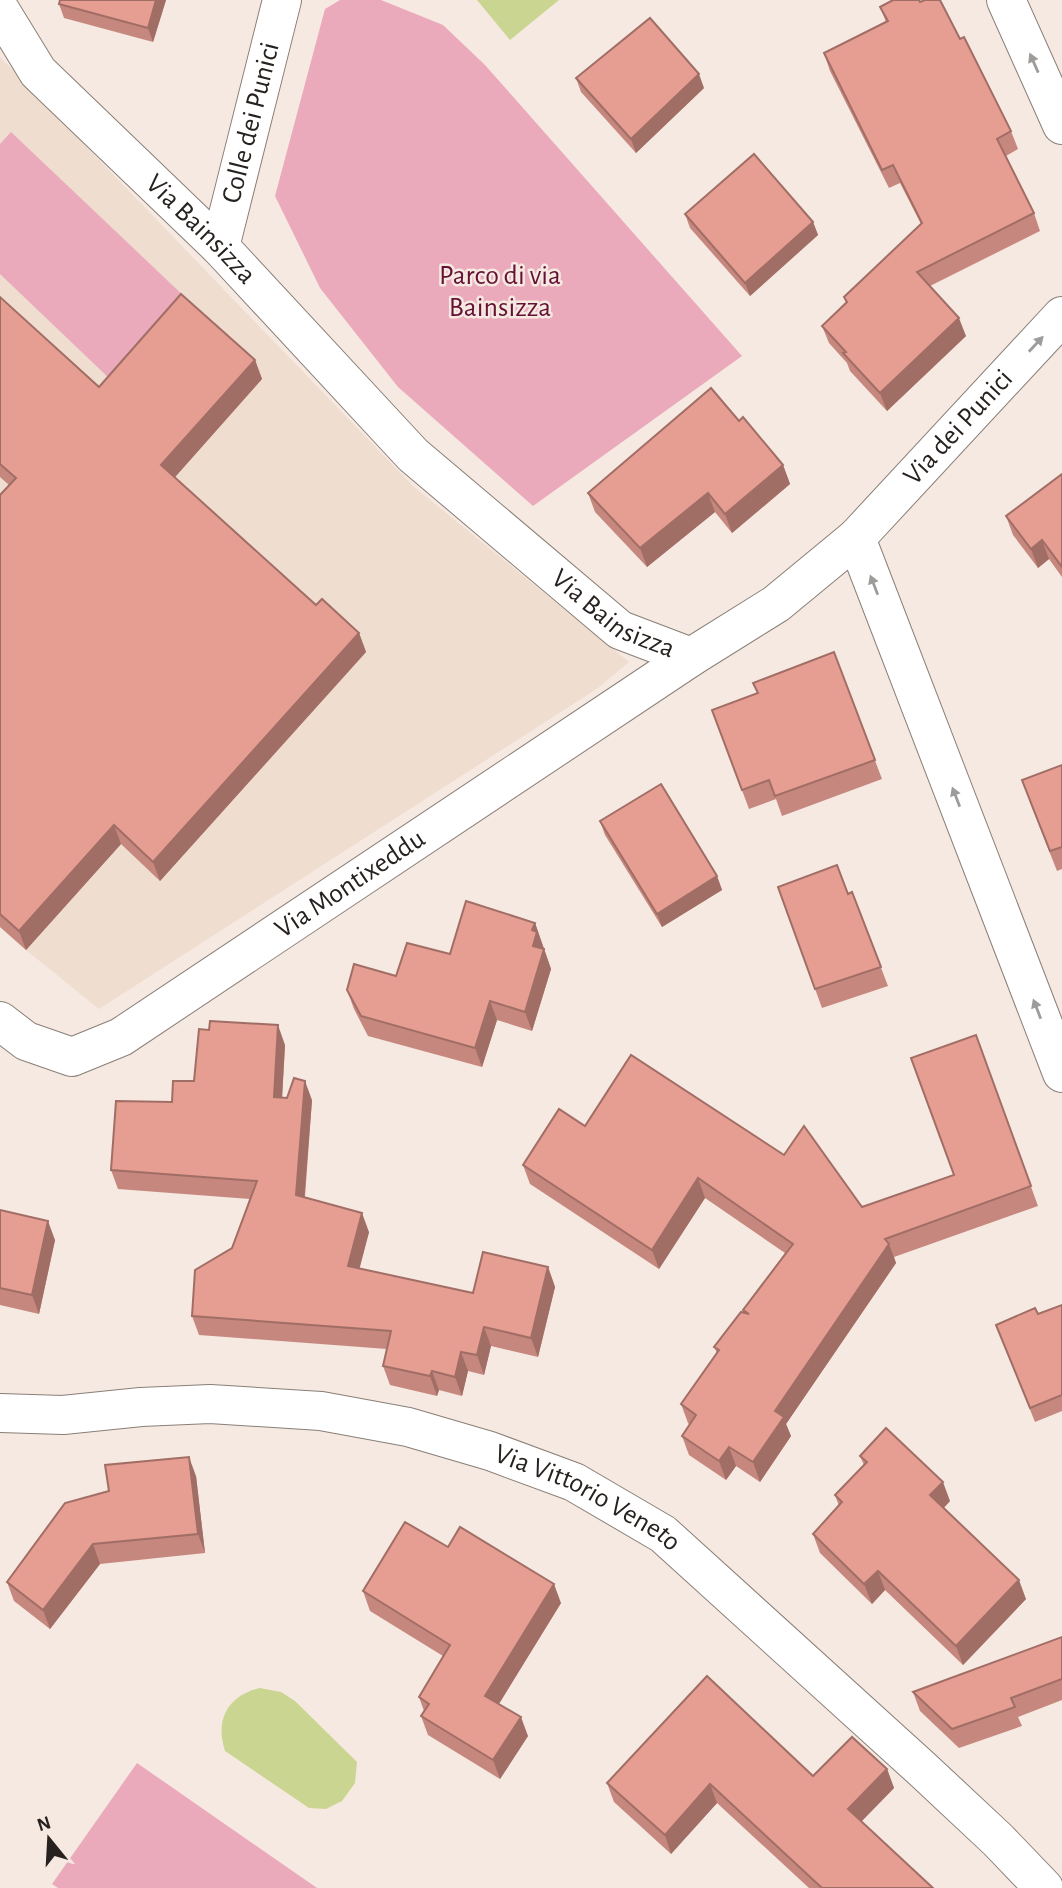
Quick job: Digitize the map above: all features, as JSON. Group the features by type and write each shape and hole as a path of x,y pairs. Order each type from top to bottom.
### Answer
{"street":[{"name":"Colle dei Punici","path":"220,247 282,0"},
{"path":"1006,0 1062,125"},
{"name":"Via Bainsizza","path":"0,10 38,72 220,247 423,463 620,630 691,657 776,604 856,538"},
{"name":"Via dei Punici","path":"856,538 1062,316"},
{"path":"856,538 1062,1073"},
{"name":"Via Montixeddu","path":"0,1021 26,1041 72,1057 121,1037 691,657"},
{"name":"Via Vittorio Veneto","path":"0,1413 62,1415 141,1407 210,1404 321,1411 408,1427 490,1451 574,1482 663,1534 979,1822 1044,1888"}],"shaded area":[{"path":"477,0 559,0 510,40"},
{"path":"0,57 413,486 629,662 598,688 99,1009 0,927"},
{"path":"260,1688 281,1692 295,1701 357,1762 355,1783 342,1801 326,1809 309,1808 225,1751 222,1729 226,1711 239,1697"}],"green space":[{"name":"Parco di via Bainsizza","path":"340,0 381,0 443,25 485,65 742,356 533,506 398,387 320,288 275,196 325,9"},
{"path":"11,132 188,300 111,380 0,274 0,144"},
{"path":"137,1763 317,1888 58,1888 52,1884"}],"building":[{"path":"60,0 156,0 148,28 59,4"},
{"path":"893,0 940,0 960,39 964,37 1011,131 997,139 1034,213 917,272 959,318 880,393 822,326 847,302 844,297 922,223 893,165 882,170 824,53 888,21 880,7"},
{"path":"650,18 699,74 631,139 576,78"},
{"path":"754,154 813,222 745,283 685,214"},
{"path":"181,294 255,360 161,465 316,605 322,599 359,633 153,862 114,825 19,931 0,914 0,495 16,478 0,464 0,297 99,387"},
{"path":"711,388 739,421 743,417 783,465 725,514 708,493 640,548 588,493"},
{"path":"1062,474 1062,567 1042,540 1031,549 1006,516"},
{"path":"834,652 875,760 775,796 769,780 742,790 712,710 758,693 753,683"},
{"path":"1062,765 1062,847 1050,851 1022,780"},
{"path":"661,784 717,876 657,914 600,821"},
{"path":"837,865 848,894 852,892 881,967 815,989 778,887"},
{"path":"466,901 535,923 532,930 537,932 533,946 544,949 525,1012 490,1001 475,1048 361,1016 347,990 354,964 396,976 407,943 450,954"},
{"path":"210,1021 278,1025 274,1097 287,1098 294,1078 305,1081 296,1195 362,1213 348,1266 473,1293 483,1252 548,1267 531,1338 484,1327 477,1355 461,1352 455,1377 432,1371 430,1376 383,1366 391,1331 192,1316 195,1270 232,1248 257,1181 111,1170 116,1101 172,1102 173,1081 194,1081 199,1029 209,1030"},
{"path":"976,1035 1031,1186 885,1239 889,1244 775,1411 784,1417 753,1462 729,1447 719,1461 682,1436 696,1415 681,1404 719,1350 714,1347 741,1312 749,1314 743,1310 793,1244 698,1178 652,1250 523,1165 559,1109 585,1126 631,1055 784,1155 804,1126 862,1207 954,1175 911,1058"},
{"path":"0,1210 48,1221 32,1295 0,1288"},
{"path":"1062,1305 1062,1395 1030,1408 996,1325 1035,1308 1038,1314"},
{"path":"886,1428 943,1482 930,1495 1019,1580 956,1646 878,1571 864,1584 813,1534 842,1502 835,1495 867,1462 860,1456"},
{"path":"189,1457 198,1534 93,1544 43,1610 7,1582 65,1503 109,1491 105,1465"},
{"path":"405,1522 448,1547 460,1527 554,1584 485,1696 521,1717 493,1760 421,1716 429,1704 419,1697 450,1645 363,1591"},
{"path":"1062,1637 1062,1679 1011,1698 1015,1707 952,1729 913,1692"},
{"path":"707,1676 813,1776 852,1737 887,1769 848,1809 933,1888 822,1888 710,1784 665,1835 607,1783"}]}
